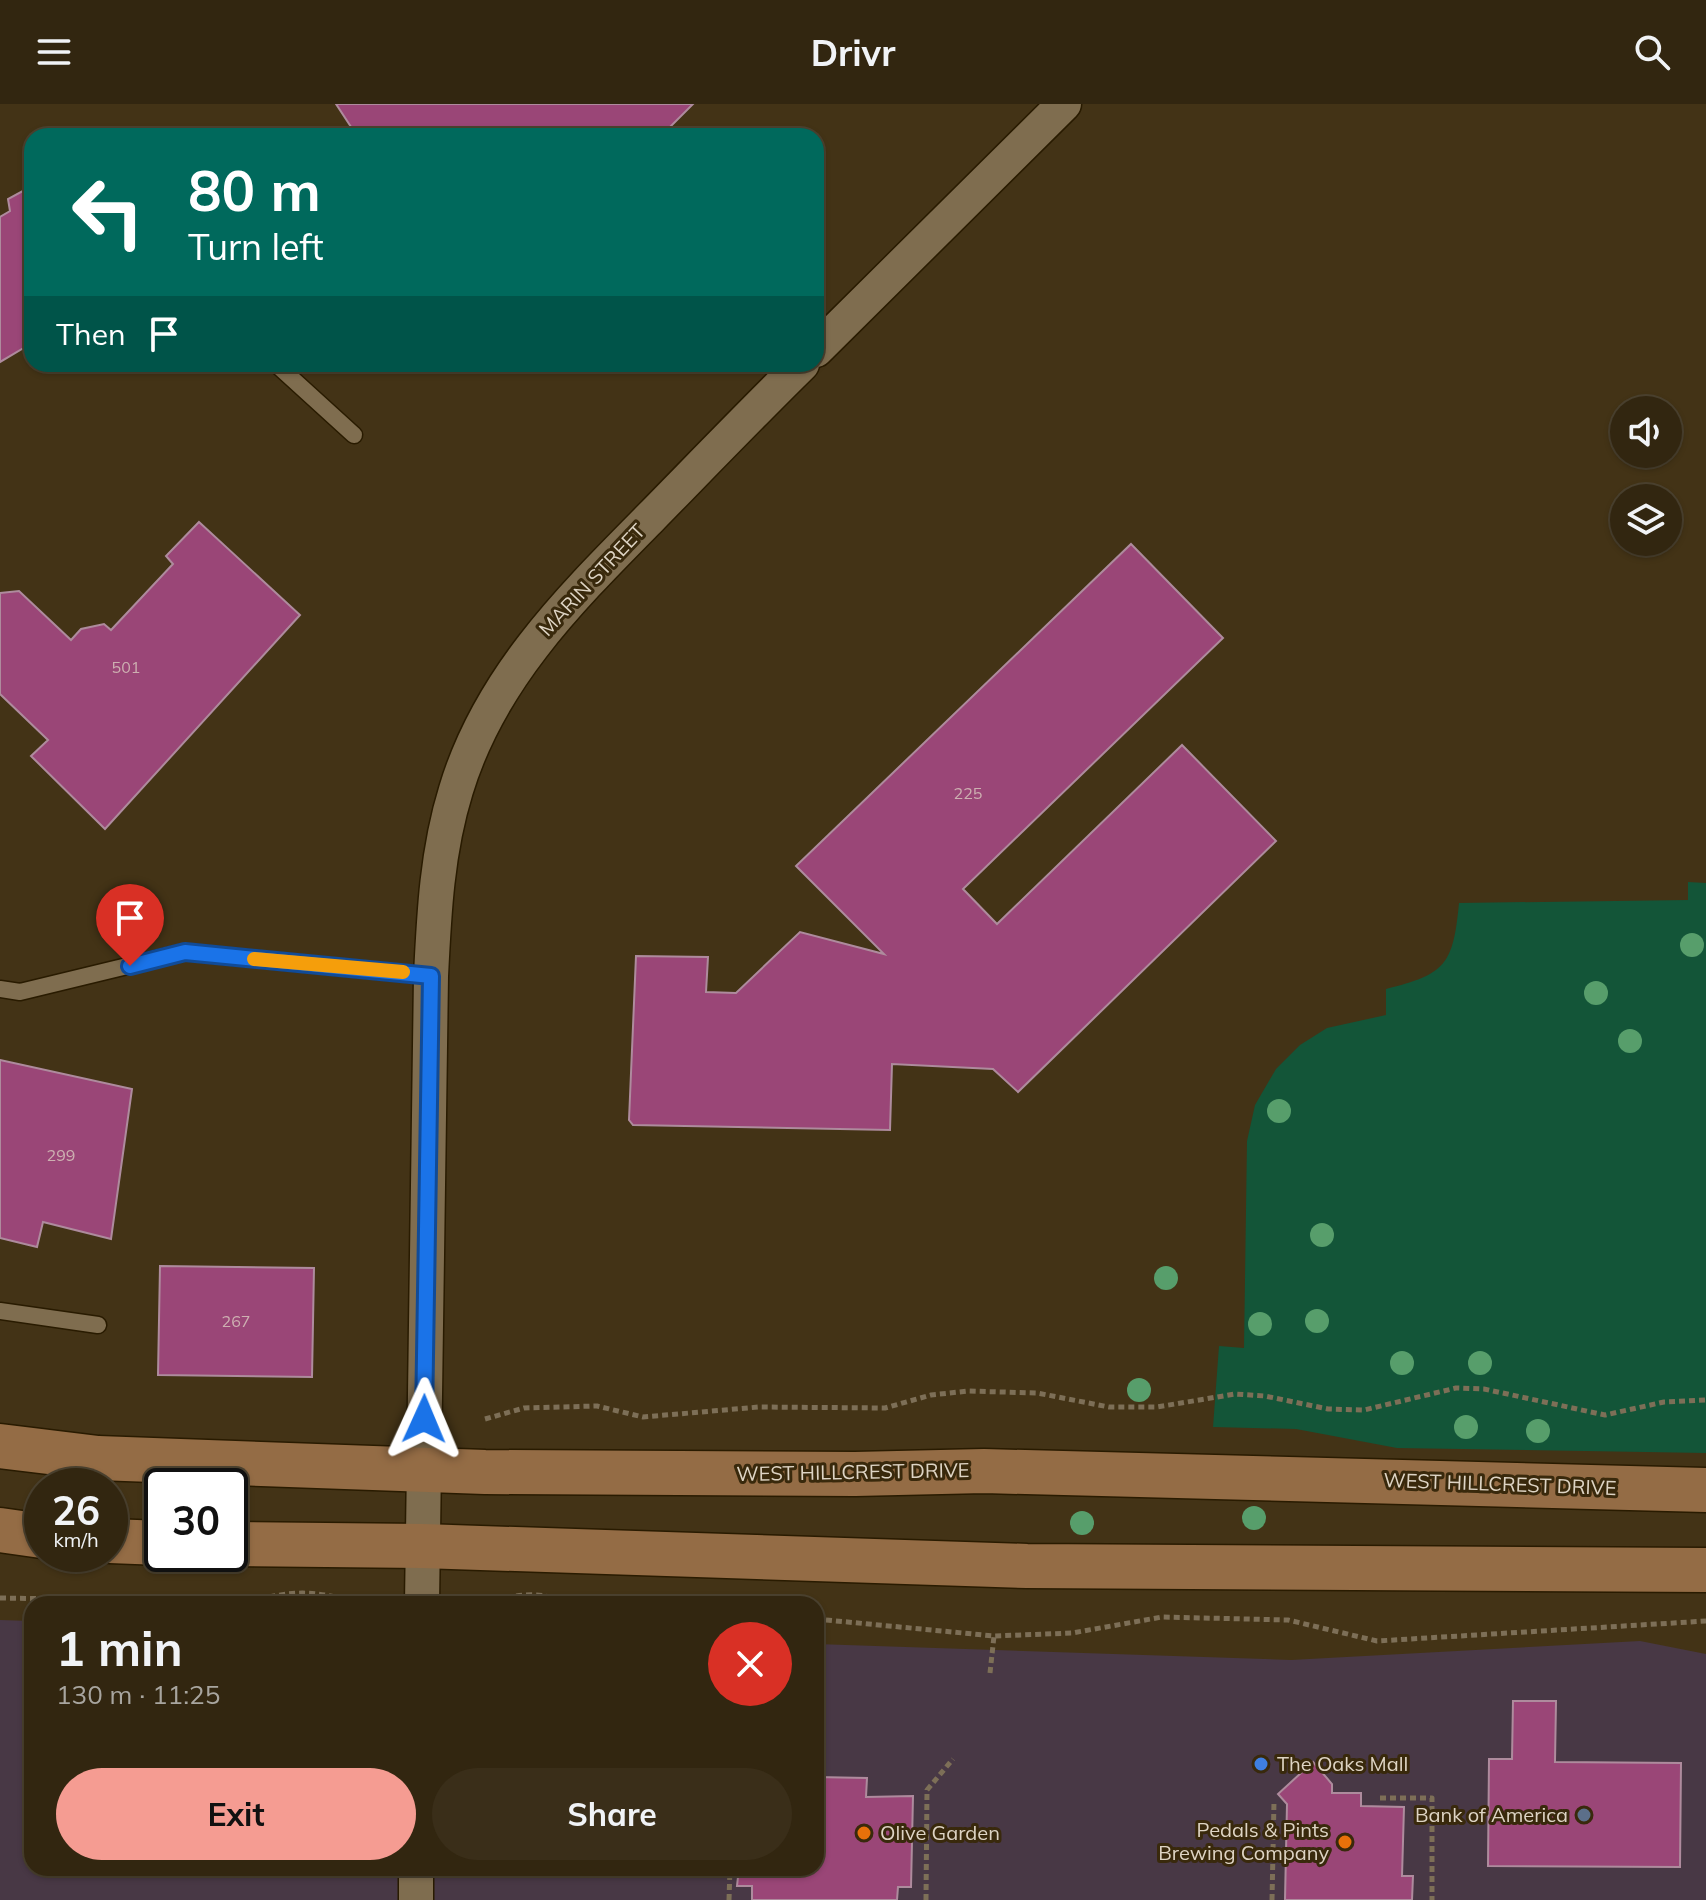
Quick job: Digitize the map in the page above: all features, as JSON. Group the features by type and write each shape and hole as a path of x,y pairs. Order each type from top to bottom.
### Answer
{"main road":[{"name":"WEST HILLCREST DRIVE","path":"0,1446 98,1458 424,1469 855,1474 984,1471 1706,1490"},
{"path":"0,1530 24,1533"},
{"path":"248,1544 422,1546 1027,1566 1706,1570"}],"street":[{"path":"824,342 1064,104"},
{"name":"MARIN STREET","path":"422,1596 434,902 456,790 476,737 511,673 557,612 794,372"},
{"path":"416,1876 416,1900"}],"lane":[{"path":"285,372 354,435"},
{"path":"0,989 20,992 185,952 431,976"},
{"path":"0,1311 98,1325"}],"path":[{"path":"485,1419 524,1408 597,1406 643,1417 759,1407 876,1409 931,1395 968,1391 1037,1393 1109,1407 1157,1407 1235,1394 1265,1396 1328,1409 1364,1410 1456,1388 1484,1389 1605,1415 1664,1402 1706,1400"},
{"path":"273,1596 289,1592 333,1596"},
{"path":"521,1596 535,1593 551,1596"},
{"path":"0,1598 24,1601"},
{"path":"824,1620 994,1636 1072,1633 1162,1617 1288,1620 1377,1641 1706,1621"},
{"path":"990,1673 994,1636"},
{"path":"926,1900 927,1790 953,1759"},
{"path":"1380,1798 1432,1798 1432,1900"},
{"path":"1272,1900 1274,1801"},
{"path":"729,1900 730,1876"}],"shaded area":[{"name":"The Oaks Mall","path":"0,1620 24,1621 24,1876 824,1876 824,1644 1291,1660 1640,1641 1706,1654 1706,1900 0,1900"}],"green space":[{"path":"1688,882 1706,883 1706,1453 1397,1448 1296,1429 1213,1427 1219,1346 1244,1348 1247,1141 1255,1105 1276,1069 1300,1045 1327,1028 1386,1015 1386,989 1422,978 1443,964 1454,940 1459,903 1688,900"}],"building":[{"path":"336,104 693,104 669,128 352,128"},
{"path":"24,190 24,348 0,362 0,217 10,211 8,199"},
{"path":"199,522 300,615 105,829 31,756 48,740 0,694 0,593 19,591 71,640 81,629 104,624 111,630 173,564 166,556"},
{"path":"1131,544 1223,638 963,889 997,924 1182,745 1276,841 1018,1092 993,1069 892,1064 890,1130 633,1125 629,1120 636,956 708,957 706,992 736,993 800,932 884,954 796,866"},
{"path":"0,1060 132,1089 111,1239 43,1222 37,1247 0,1238"},
{"path":"160,1266 314,1268 312,1377 158,1375"},
{"name":"Bank of America","path":"1513,1701 1556,1701 1555,1762 1681,1763 1680,1867 1488,1866 1489,1759 1512,1759"},
{"name":"Pedals & Pints Brewing Company","path":"1313,1762 1332,1784 1332,1793 1361,1793 1361,1806 1404,1807 1402,1876 1413,1876 1412,1900 1285,1900 1287,1804 1278,1794"},
{"name":"Olive Garden","path":"824,1777 867,1778 866,1797 913,1796 911,1887 898,1887 897,1900 752,1900 752,1886 737,1886 738,1876 824,1876"}],"slow traffic":[{"path":"254,959 403,972"}],"place":[{"name":"The Oaks Mall","path":"1261,1764"},
{"name":"Bank of America","path":"1584,1815"},
{"name":"Olive Garden","path":"864,1833"},
{"name":"Pedals & Pints Brewing Company","path":"1345,1842"}],"route":[{"path":"130,966 185,952 431,976 424,1419"}]}
